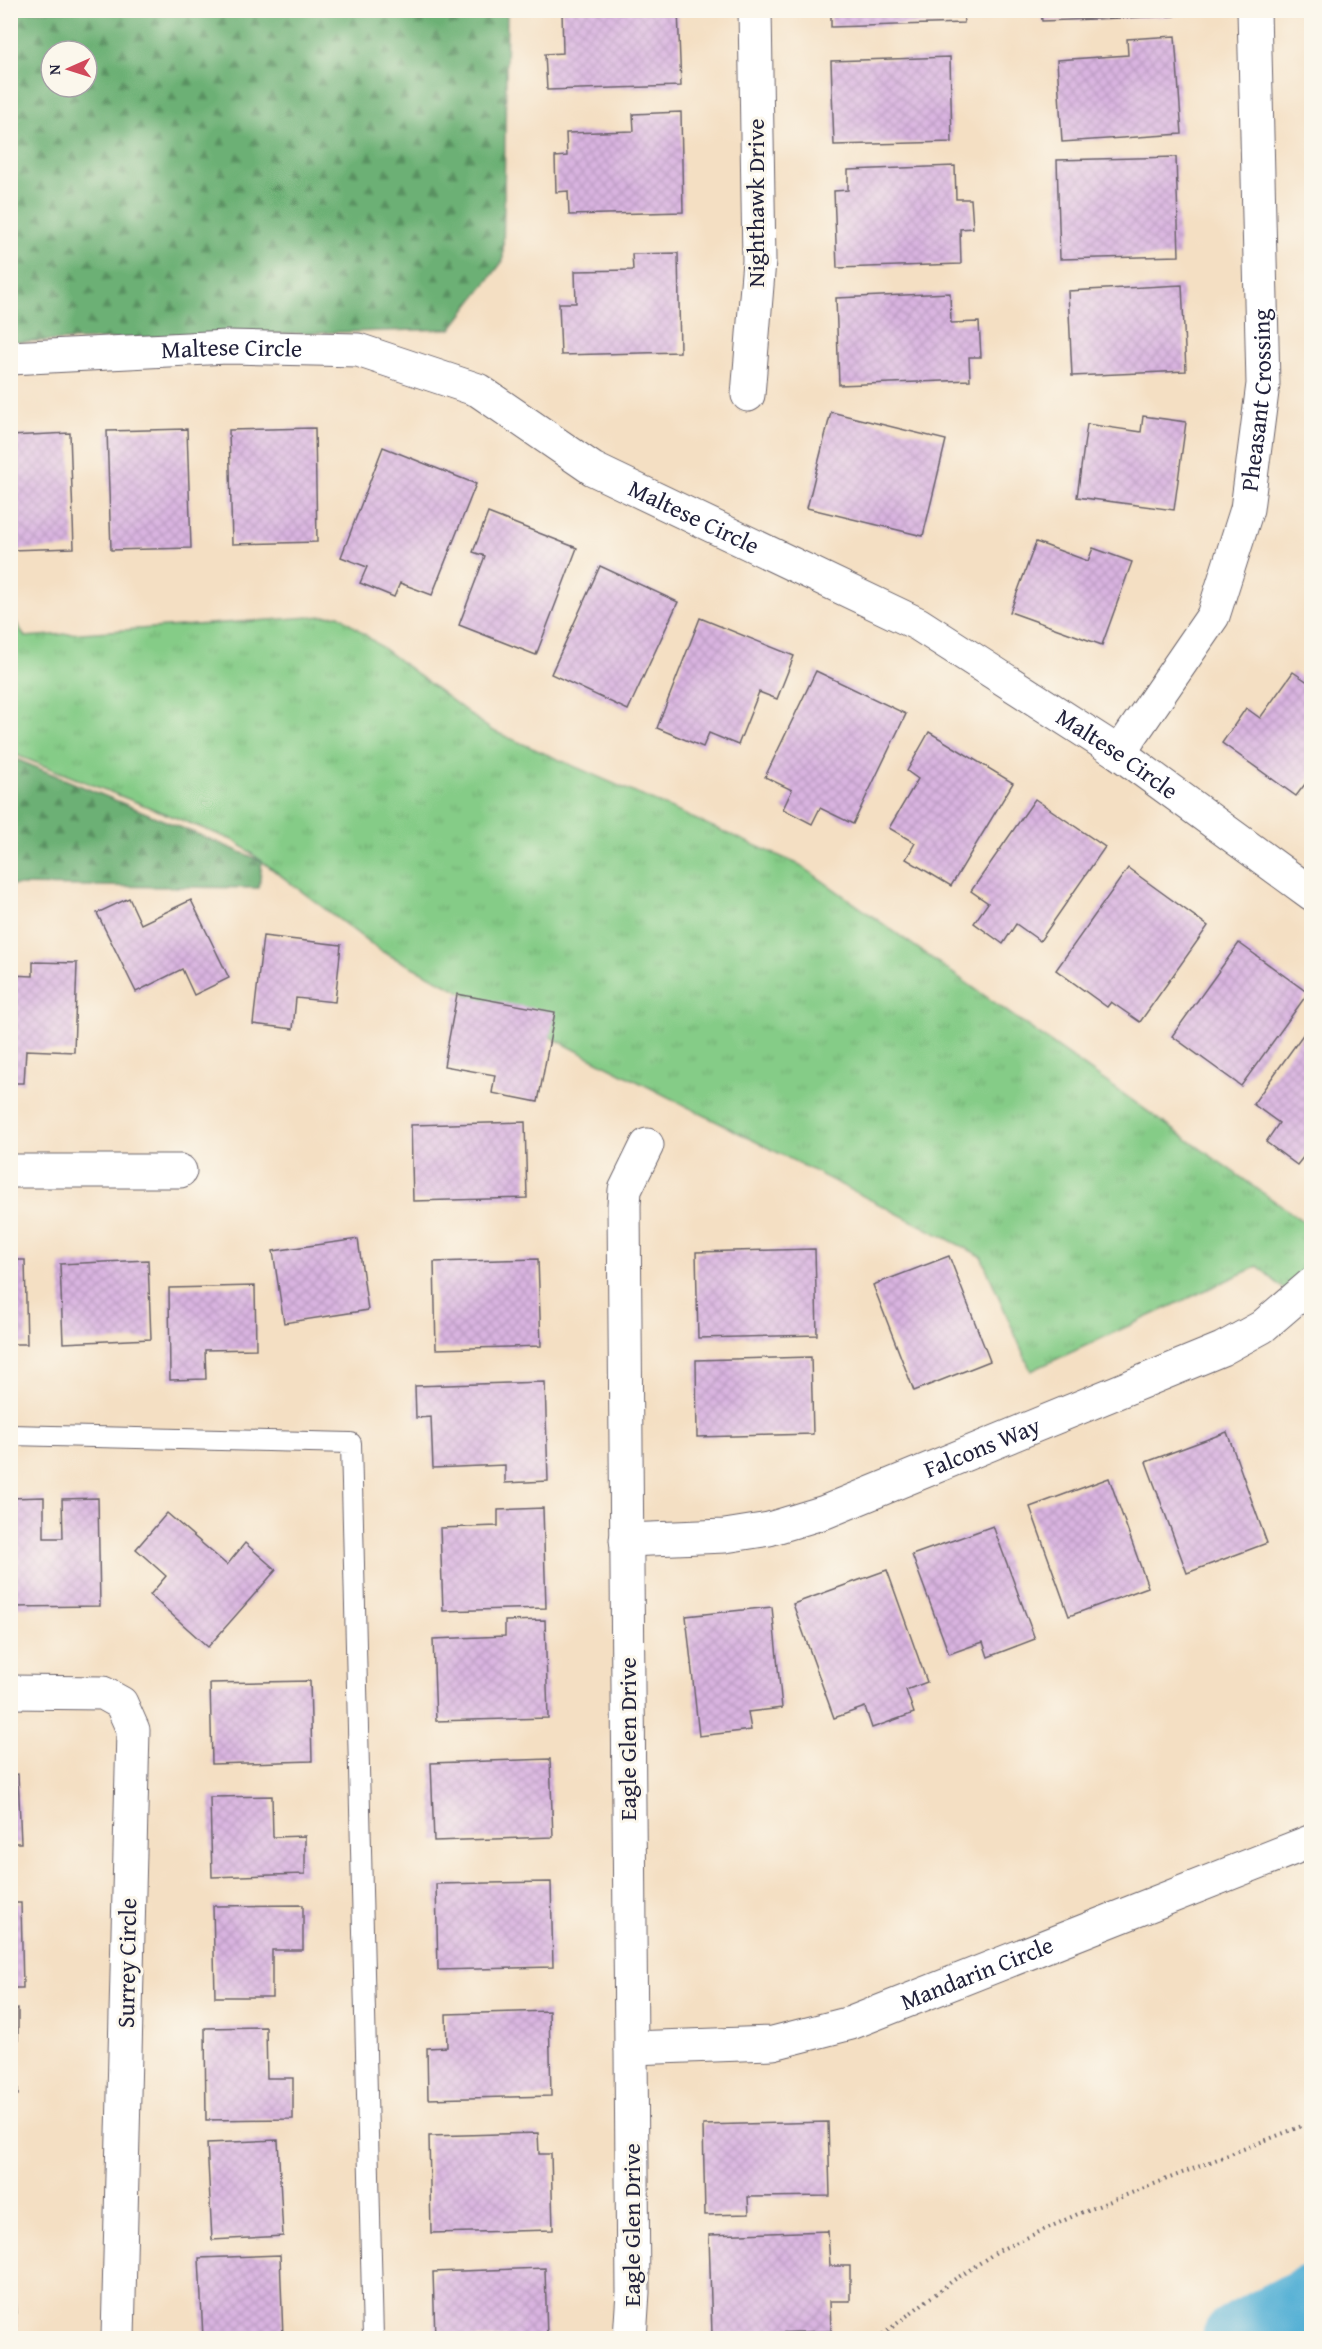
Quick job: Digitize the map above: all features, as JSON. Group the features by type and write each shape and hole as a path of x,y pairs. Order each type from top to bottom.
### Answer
{"street":[{"name":"Nighthawk Drive","path":"748,394 759,261 755,10"},
{"name":"Pheasant Crossing","path":"1119,753 1213,616 1247,509 1263,384 1254,10"},
{"name":"Maltese Circle","path":"10,358 227,347 358,350 478,390 593,469 918,624 1119,753 1311,894"},
{"name":"Eagle Glen Drive","path":"630,2338 633,2292 624,1205 626,1190 647,1146"},
{"path":"10,1171 180,1171"},
{"name":"Falcons Way","path":"626,1540 725,1536 769,1529 825,1512 1222,1349 1262,1327 1311,1284"},
{"name":"Surrey Circle","path":"10,1692 103,1693 121,1703 133,1730 118,2338"},
{"name":"Mandarin Circle","path":"631,2048 773,2043 851,2023 1311,1841"}],"lane":[{"path":"10,1435 351,1443 373,2338"}],"path":[{"path":"878,2338 951,2282 998,2251 1078,2214 1311,2122"}],"green space":[{"path":"10,11 507,11 503,261 451,329 11,342"},
{"path":"10,612 25,637 339,615 491,730 800,865 1311,1227 1311,1314 1258,1266 1031,1371 981,1256 381,951 235,841 11,753"},
{"path":"11,757 262,861 259,888 11,885"}],"building":[{"path":"562,10 678,10 681,86 547,90 545,54 563,53"},
{"path":"831,10 963,10 964,23 831,27"},
{"path":"1041,10 1174,10 1174,16 1042,21"},
{"path":"1175,36 1182,134 1062,142 1057,60 1128,55 1127,39"},
{"path":"950,57 952,142 834,145 831,61"},
{"path":"681,112 683,212 569,215 568,191 556,192 555,157 567,156 566,133 634,131 633,114"},
{"path":"1176,157 1179,256 1060,259 1057,160"},
{"path":"955,166 956,199 971,199 973,228 960,229 961,264 837,268 834,191 848,190 848,170"},
{"path":"678,253 680,352 561,355 559,303 576,303 575,271 633,270 632,254"},
{"path":"1182,285 1186,371 1072,376 1068,291"},
{"path":"950,293 951,323 979,322 981,357 969,357 970,380 839,385 836,298"},
{"path":"831,412 946,440 923,536 807,508"},
{"path":"1143,416 1186,422 1174,510 1077,497 1087,424 1141,432"},
{"path":"315,428 317,542 232,544 229,430"},
{"path":"187,429 191,548 111,550 107,431"},
{"path":"70,433 74,548 10,550 10,436"},
{"path":"383,447 476,484 432,595 400,583 394,597 360,583 367,567 341,557"},
{"path":"488,513 577,548 536,655 459,625 485,556 473,552"},
{"path":"1036,542 1088,561 1093,548 1132,562 1102,645 1010,612"},
{"path":"600,566 678,602 628,710 551,674"},
{"path":"700,618 794,656 777,699 759,692 738,745 709,733 703,747 657,728"},
{"path":"816,671 906,714 853,824 820,808 812,824 783,809 792,790 765,777"},
{"path":"1293,672 1312,685 1312,775 1296,796 1222,743 1246,708 1260,718"},
{"path":"929,732 1013,783 951,886 906,859 915,843 889,828 918,779 907,771"},
{"path":"1035,799 1105,847 1040,941 1016,924 1003,944 974,923 988,903 971,891"},
{"path":"1128,868 1208,926 1140,1022 1111,1002 1107,1007 1056,970"},
{"path":"129,898 141,924 191,900 229,978 194,995 182,969 136,992 97,913"},
{"path":"263,936 341,945 335,1002 296,998 293,1029 253,1024"},
{"path":"1239,943 1308,993 1241,1086 1172,1036"},
{"path":"33,962 77,963 74,1052 26,1050 24,1083 10,1083 10,975 33,976"},
{"path":"457,994 555,1012 538,1102 492,1093 495,1075 444,1066"},
{"path":"1312,1022 1312,1146 1297,1165 1266,1142 1279,1123 1253,1104"},
{"path":"525,1122 527,1198 413,1201 411,1125"},
{"path":"358,1239 368,1310 284,1323 273,1251"},
{"path":"815,1249 817,1335 698,1338 696,1252"},
{"path":"949,1256 990,1361 914,1391 873,1285"},
{"path":"538,1259 541,1346 436,1349 434,1262"},
{"path":"10,1260 25,1260 27,1344 10,1344"},
{"path":"148,1260 151,1339 63,1343 60,1264"},
{"path":"255,1286 256,1349 205,1350 206,1379 170,1380 169,1288"},
{"path":"811,1357 813,1434 697,1437 696,1360"},
{"path":"545,1382 548,1481 505,1483 505,1465 433,1468 431,1417 416,1418 415,1386"},
{"path":"1227,1432 1267,1543 1187,1573 1146,1462"},
{"path":"1109,1478 1148,1587 1069,1616 1030,1507"},
{"path":"44,1497 44,1538 63,1538 62,1499 98,1498 100,1606 10,1607 10,1498"},
{"path":"543,1508 546,1608 443,1611 440,1528 498,1526 498,1510"},
{"path":"167,1513 227,1565 245,1543 276,1570 208,1647 150,1595 166,1576 136,1549"},
{"path":"993,1526 1035,1639 988,1657 983,1642 949,1654 912,1555"},
{"path":"887,1570 927,1682 906,1690 914,1713 872,1728 865,1707 834,1718 793,1604"},
{"path":"772,1607 782,1708 748,1712 751,1730 699,1736 686,1616"},
{"path":"545,1620 548,1718 436,1721 433,1639 505,1636 505,1621"},
{"path":"310,1681 312,1761 212,1764 210,1683"},
{"path":"550,1759 553,1837 434,1841 431,1763"},
{"path":"18,1774 21,1843 10,1843 10,1775"},
{"path":"272,1796 273,1837 305,1836 305,1874 212,1877 210,1797"},
{"path":"551,1882 553,1967 438,1970 436,1884"},
{"path":"10,1903 21,1903 23,1988 10,1988"},
{"path":"303,1905 303,1950 272,1950 272,1997 215,1997 213,1906"},
{"path":"10,2009 18,2009 18,2095 10,2095"},
{"path":"549,2011 551,2096 428,2099 427,2048 447,2047 446,2014"},
{"path":"266,2027 267,2078 293,2078 293,2119 206,2120 205,2028"},
{"path":"828,2122 830,2196 748,2197 749,2214 705,2215 703,2125"},
{"path":"538,2133 539,2154 551,2154 553,2230 431,2233 429,2136"},
{"path":"278,2140 283,2236 212,2240 207,2143"},
{"path":"828,2231 830,2266 850,2266 850,2301 830,2301 831,2331 712,2335 709,2235"},
{"path":"280,2255 283,2338 203,2338 199,2258"},
{"path":"10,2258 13,2258 17,2338 10,2338"},
{"path":"545,2268 547,2338 435,2338 433,2272"}],"waterway":[{"path":"1236,2338 1312,2298"}]}
